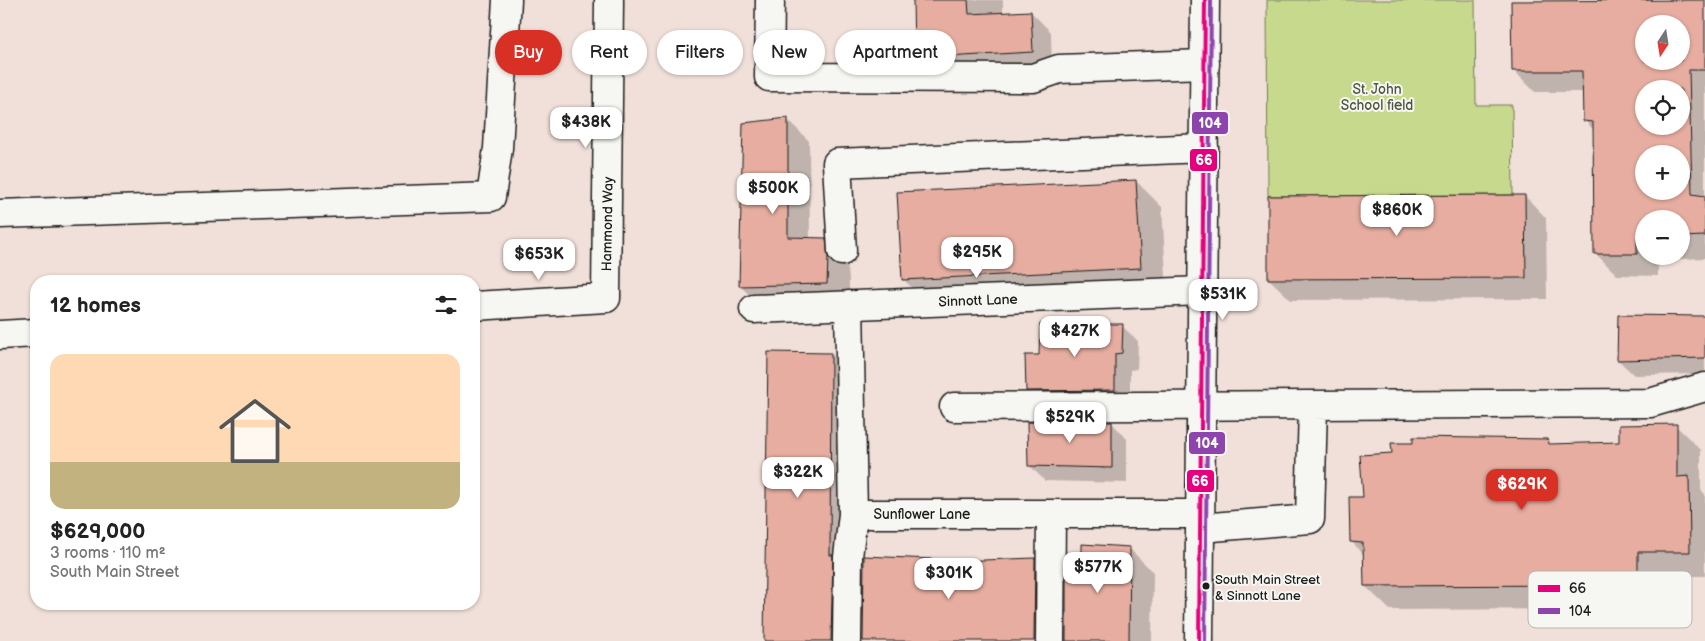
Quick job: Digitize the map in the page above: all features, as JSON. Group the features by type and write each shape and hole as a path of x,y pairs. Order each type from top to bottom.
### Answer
{"street":[{"path":"0,214 491,197 498,148 508,0"},
{"name":"Hammond Way","path":"480,306 606,298 609,0"},
{"path":"770,0 769,77 1033,78 1059,69 1205,64"},
{"path":"1199,641 1205,0"},
{"path":"842,251 837,164 1204,148"},
{"name":"Sinnott Lane","path":"754,309 1202,291"},
{"name":"Sunflower Lane","path":"849,305 853,514 1050,514 1200,521 1310,519 1313,406"},
{"path":"0,335 30,333"},
{"path":"954,407 1650,403 1705,387"},
{"path":"847,641 848,556 853,514"},
{"path":"1050,514 1050,641"}],"green space":[{"name":"St. John School field","path":"1267,0 1475,0 1476,105 1512,105 1513,195 1268,196"}],"building":[{"path":"913,0 968,0 969,14 1031,11 1033,52 956,56 956,30 914,30"},
{"path":"1705,0 1705,70 1690,70 1690,15 1635,15 1635,70 1689,70 1689,80 1635,80 1635,135 1690,135 1690,111 1692,194 1705,196 1705,236 1690,237 1690,210 1635,210 1635,254 1594,254 1593,122 1583,121 1582,71 1512,71 1511,1"},
{"path":"788,118 788,237 826,238 828,257 827,284 739,286 743,123"},
{"path":"1136,180 1141,268 902,280 897,192"},
{"path":"1525,195 1526,278 1268,279 1268,196"},
{"path":"1618,315 1705,316 1705,358 1617,360"},
{"path":"1040,324 1123,324 1122,353 1115,354 1115,390 1026,391 1025,355 1039,355"},
{"path":"768,352 831,353 830,555 833,555 831,641 764,641"},
{"path":"1027,422 1112,422 1112,468 1028,466"},
{"path":"1677,424 1677,477 1689,476 1690,552 1638,552 1638,571 1528,571 1528,585 1364,586 1363,543 1350,542 1349,497 1363,497 1360,455 1392,453 1391,443 1413,443 1413,437 1547,439 1549,444 1619,442 1619,425"},
{"path":"1082,544 1130,547 1129,641 1066,641 1066,557 1082,557"},
{"path":"864,556 932,559 932,562 1035,558 1034,641 863,641"}],"transit line":[{"name":"66","path":"1199,641 1205,0"},
{"name":"104","path":"1205,641 1211,0"}],"place":[{"name":"South Main Street & Sinnott Lane","path":"1206,586"}]}
